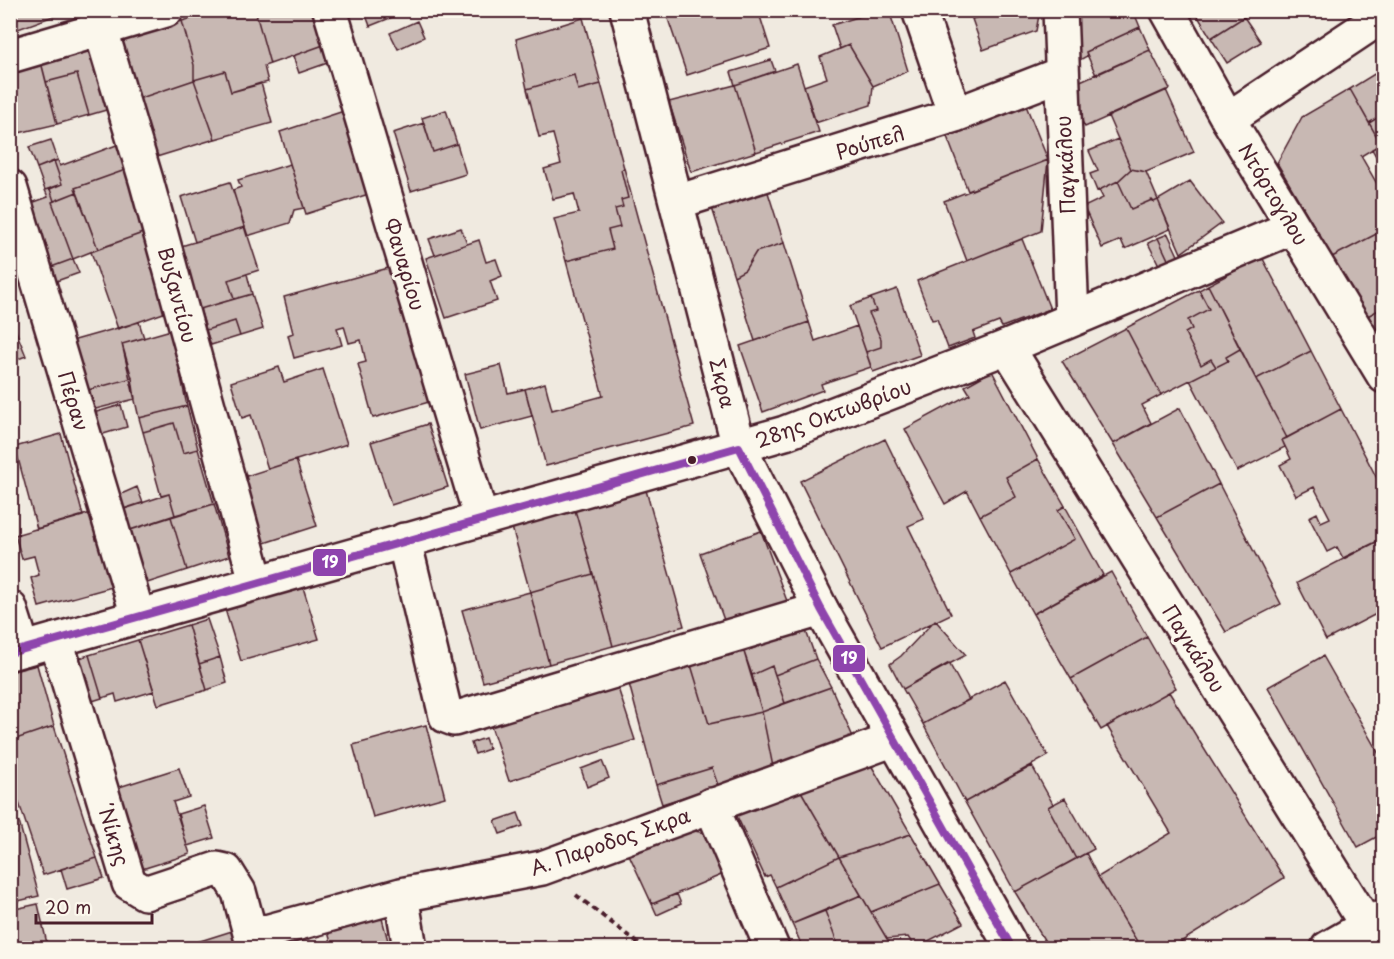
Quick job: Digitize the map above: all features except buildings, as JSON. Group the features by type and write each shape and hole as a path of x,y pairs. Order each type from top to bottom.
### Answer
{"street":[{"path":"10,56 98,20 166,10"},
{"name":"Φαναρίου","path":"330,10 481,518"},
{"name":"Σκρα","path":"627,10 739,447 821,609 892,740 1012,948"},
{"path":"919,10 955,115"},
{"name":"Παγκάλου","path":"1060,10 1072,319"},
{"name":"Ντόρτογλου","path":"1167,10 1228,119 1383,376"},
{"path":"1228,119 1383,15"},
{"name":"Βυζαντίου","path":"98,20 146,180 256,581"},
{"name":"Ρούπελ","path":"677,202 955,115 1061,74"},
{"name":"Πέραν","path":"10,187 19,251 138,616"},
{"name":"28ης Οκτωβρίου","path":"16,651 256,581 739,447 822,419 1007,347 1293,227"},
{"name":"Παγκάλου","path":"1007,347 1377,930"},
{"path":"404,540 446,716 454,719 821,609"},
{"path":"10,608 16,651"},
{"name":"΄Νίκης","path":"56,640 129,883 145,892 217,869 226,871 239,892 253,942"},
{"name":"Α. Παροδος Σκρα","path":"253,942 401,895 542,868 892,740"},
{"path":"711,806 772,948"},
{"path":"401,895 410,948"},
{"path":"1328,948 1377,930"}],"path":[{"path":"542,868 644,948"}],"transit line":[{"name":"19","path":"10,653 739,447 821,609 1012,948"}]}
